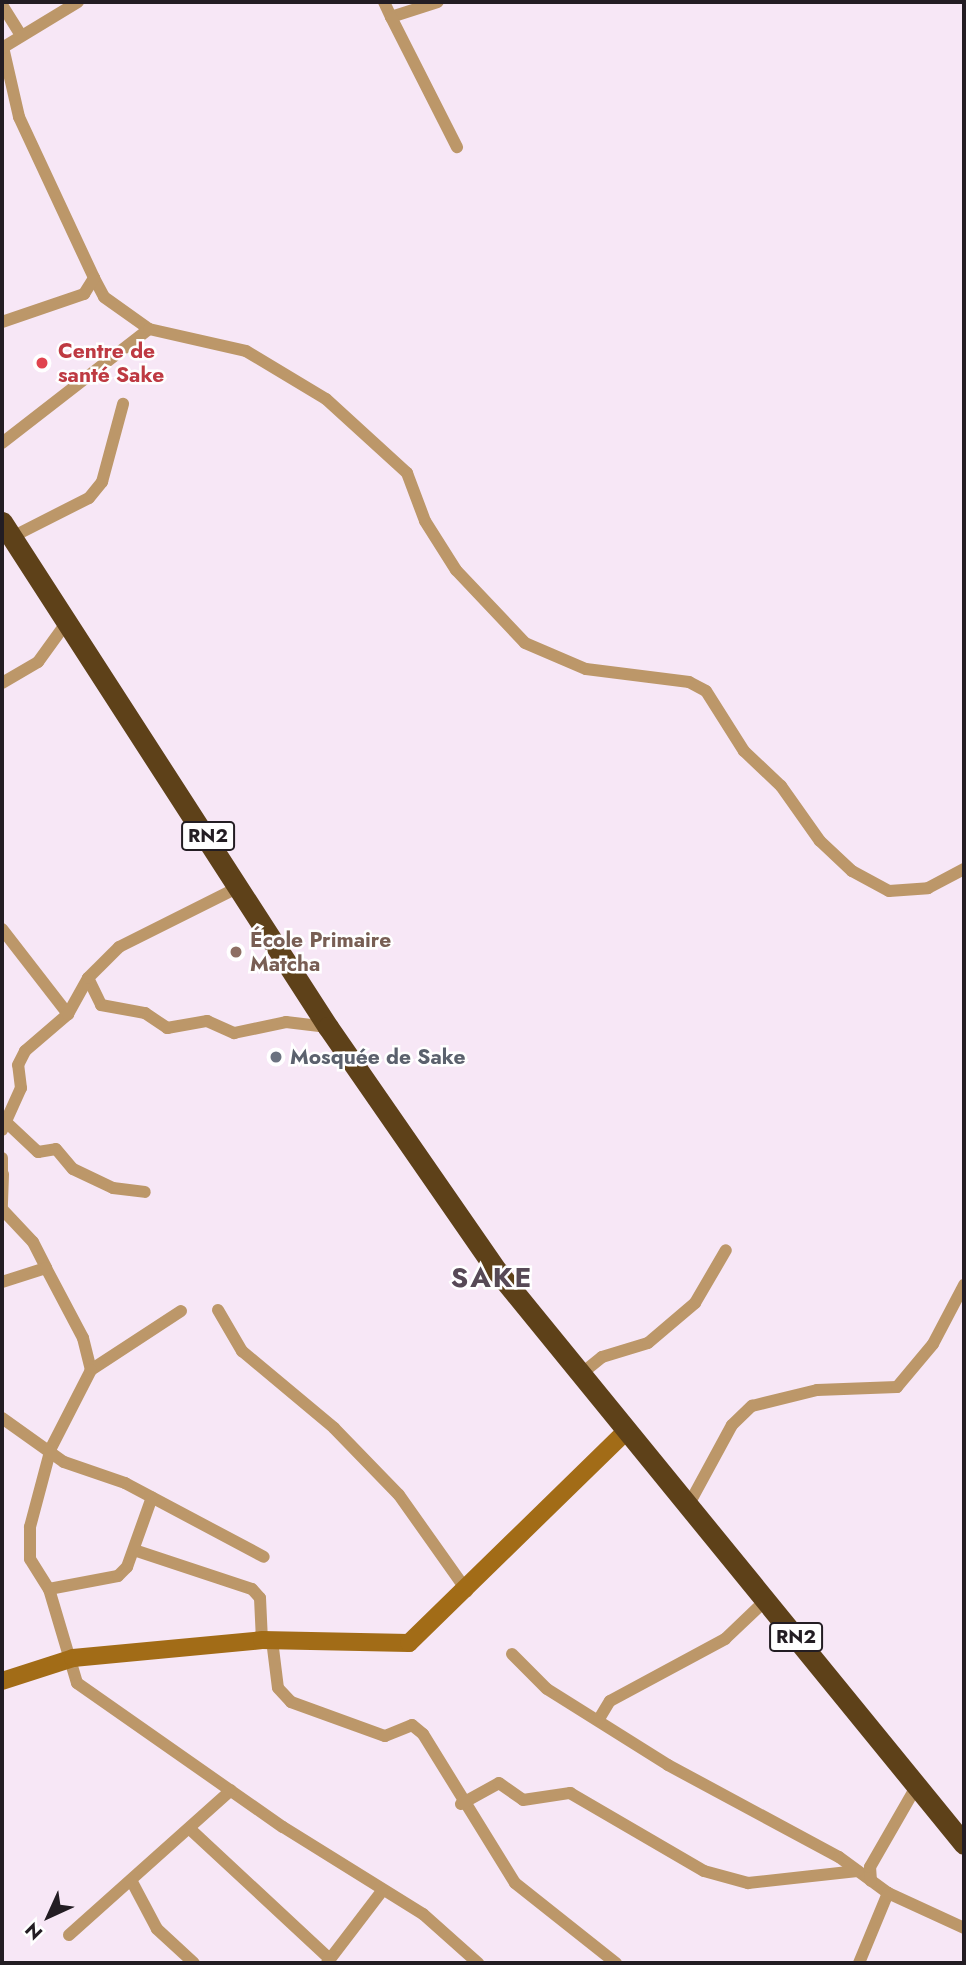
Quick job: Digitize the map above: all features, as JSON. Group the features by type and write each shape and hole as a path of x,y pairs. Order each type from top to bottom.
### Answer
{"highway":[{"name":"RN2","path":"7,530 241,886 328,1027 489,1260 624,1433 766,1600 964,1844"}],"main road":[{"path":"2,1681 73,1658 267,1640 409,1643 467,1591 624,1433"}],"street":[{"path":"78,2 2,48 19,117 104,297 149,329 246,351 363,428 407,473 425,521 456,570 512,633 540,654 586,669 689,682 706,691 744,751 852,872 889,891 928,888 964,869"},
{"path":"384,2 457,147"},
{"path":"391,17 438,2"},
{"path":"2,5 21,36"},
{"path":"2,322 84,293 94,278"},
{"path":"2,443 149,329"},
{"path":"7,530 89,498 102,482 123,404"},
{"path":"2,683 38,662 68,622"},
{"path":"145,1192 113,1188 73,1168 56,1149 38,1152 4,1126 21,1088 18,1065 25,1051 68,1014 88,978 119,947 241,886"},
{"path":"2,929 68,1014"},
{"path":"88,978 101,1005 145,1013 167,1028 206,1021 234,1033 286,1022 328,1027"},
{"path":"2,1158 2,1209 33,1242 83,1338 91,1370"},
{"path":"580,1374 602,1357 658,1335 695,1303 726,1250"},
{"path":"2,1282 46,1268"},
{"path":"688,1506 732,1425 751,1406 817,1390 897,1387 933,1344 964,1285"},
{"path":"218,1310 243,1351 334,1428 399,1495 467,1591"},
{"path":"181,1311 91,1370 51,1453 29,1544 34,1570 50,1589 73,1658 77,1683 230,1790 382,1891 423,1914 478,1963"},
{"path":"2,1418 51,1453 152,1496 264,1557"},
{"path":"50,1589 118,1576 134,1550 152,1496"},
{"path":"134,1550 252,1589 260,1598 278,1688 291,1702 385,1736 412,1725 450,1769 461,1804 514,1883 616,1963"},
{"path":"599,1719 610,1701 726,1639 766,1600"},
{"path":"512,1654 526,1674 599,1719 858,1871 888,1893 964,1928"},
{"path":"461,1804 499,1783 523,1800 570,1793 704,1871 748,1883 858,1871"},
{"path":"871,1881 870,1867 916,1787"},
{"path":"69,1935 191,1829 230,1790"},
{"path":"191,1829 329,1961 382,1891"},
{"path":"131,1880 157,1928 194,1963"},
{"path":"859,1963 888,1893"}],"place":[{"name":"Centre de santé Sake","path":"42,363"},
{"name":"École Primaire Matcha","path":"236,952"},
{"name":"Mosquée de Sake","path":"276,1057"}],"district":[{"name":"SAKE","path":"492,1278"}]}
